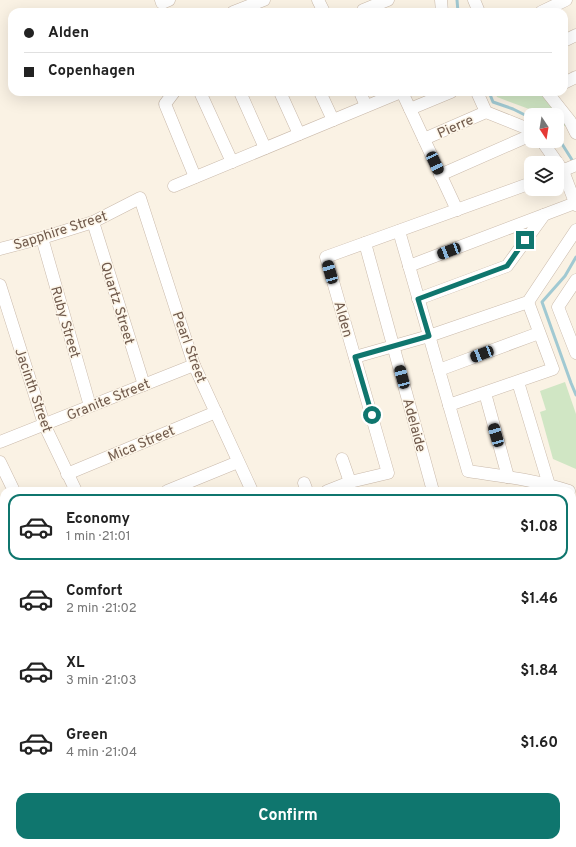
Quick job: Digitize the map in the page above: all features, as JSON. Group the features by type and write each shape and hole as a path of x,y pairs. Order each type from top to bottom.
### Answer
{"street":[{"path":"243,8 264,0"},
{"path":"362,7 388,0"},
{"path":"549,8 566,0"},
{"path":"171,96 165,104 195,177"},
{"path":"202,96 232,162"},
{"path":"242,96 265,148"},
{"path":"282,96 299,134"},
{"path":"322,96 333,120"},
{"path":"362,96 366,106"},
{"path":"174,186 391,96"},
{"path":"403,96 457,210"},
{"path":"410,109 441,96"},
{"path":"479,96 486,112 524,127"},
{"path":"551,96 573,119 576,133"},
{"name":"Pierre","path":"424,139 486,112"},
{"path":"440,175 524,138"},
{"path":"409,266 576,204 566,169 548,148"},
{"path":"365,243 524,186"},
{"name":"Sapphire Street","path":"0,249 93,222 140,198"},
{"name":"Pearl Street","path":"140,198 194,364 250,487"},
{"path":"418,299 507,266 544,215"},
{"name":"Quartz Street","path":"93,222 144,384"},
{"path":"355,357 429,336 528,302 576,230"},
{"path":"399,231 468,471 508,477 553,487"},
{"name":"Ruby Street","path":"42,238 90,406"},
{"name":"Alden","path":"350,482 388,473 326,257 365,243"},
{"name":"Adelaide","path":"365,243 432,487"},
{"path":"576,280 558,307 576,352"},
{"name":"Jacinth Street","path":"0,285 44,424 74,487"},
{"path":"449,405 553,370 528,302"},
{"path":"439,370 539,333"},
{"name":"Granite Street","path":"0,442 194,364"},
{"path":"518,382 549,486"},
{"path":"485,393 508,477"},
{"name":"Mica Street","path":"67,474 216,412"},
{"path":"337,487 350,482 342,459"},
{"path":"0,462 12,487"},
{"path":"177,487 238,462"}],"green space":[{"path":"497,96 544,96 555,108 526,108"},
{"path":"564,120 568,126 564,126"},
{"path":"565,382 576,414 576,469 553,459 540,412 546,410 540,391"}],"waterway":[{"path":"457,0 458,8"},
{"path":"491,96 493,102 524,114"},
{"path":"564,147 574,163"},
{"path":"576,257 565,276 542,302 576,395"}],"route":[{"path":"372,415 355,357 429,336 418,299 507,266 525,240"}]}
